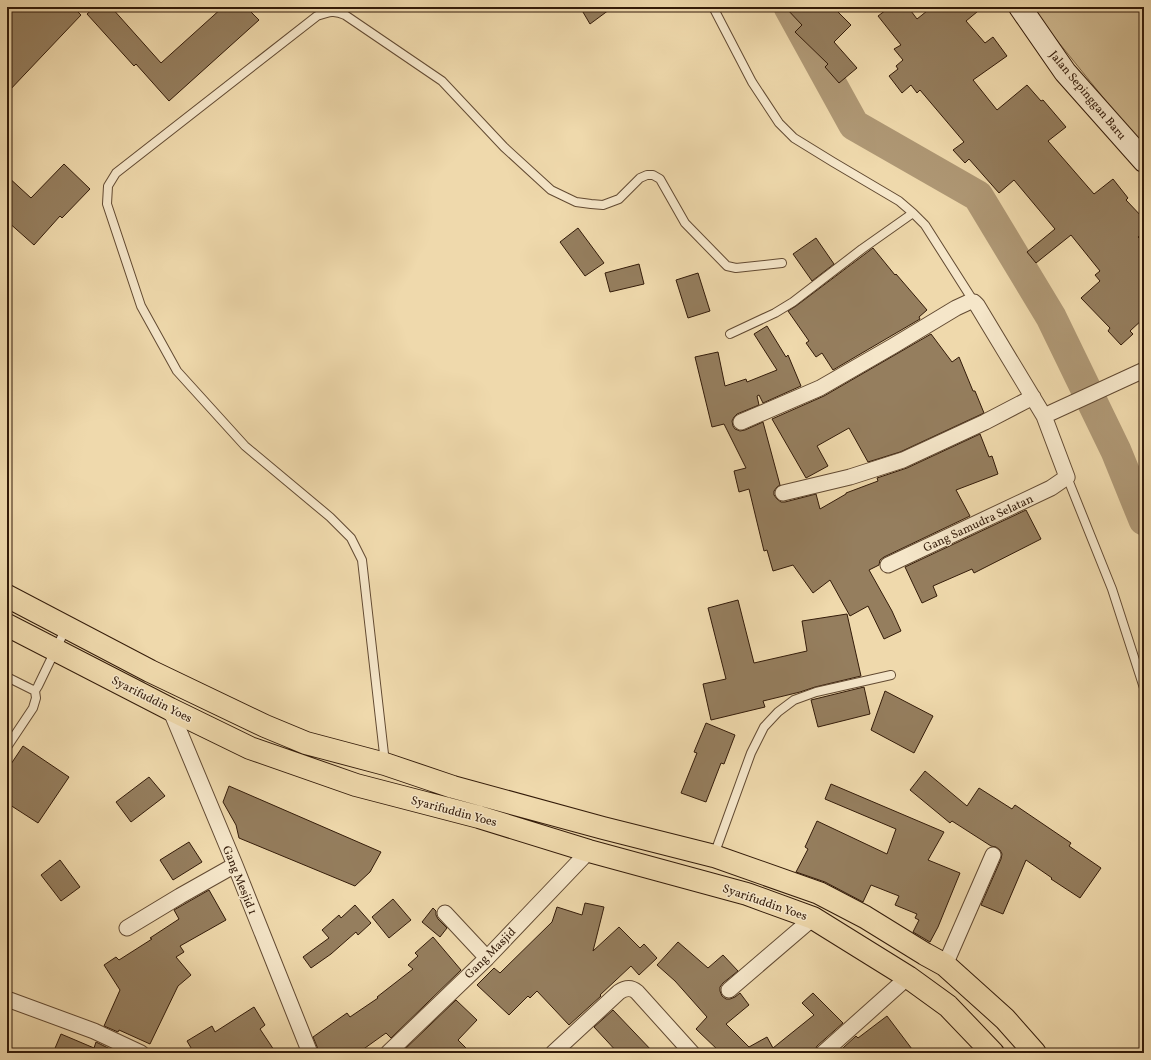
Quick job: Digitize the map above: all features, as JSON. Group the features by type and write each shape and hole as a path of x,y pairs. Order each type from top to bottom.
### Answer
{"highway":[{"path":"7,596 150,671 265,726 306,743 385,764 453,787 603,828 714,856 819,893 865,917 945,965 1005,1018 1035,1053"},
{"name":"Syarifuddin Yoes","path":"7,625 170,709 250,748 349,782 479,817 589,851 747,894 813,918 908,977 948,1006 993,1053"}],"street":[{"name":"Jalan Sepinggan Baru","path":"1020,7 1065,72 1144,162"},
{"path":"742,422 820,388 956,308 969,302 974,302 1033,397 1049,413 1067,477"},
{"path":"1049,413 1142,371"},
{"path":"783,493 850,478 903,460 985,422 1033,397"},
{"name":"Gang Samudra Selatan","path":"888,565 1051,488 1067,477"},
{"name":"Gang Mesjid 1","path":"170,709 310,1053"},
{"name":"Gang Masjid","path":"388,1053 486,958 589,851"},
{"path":"945,965 993,855"},
{"path":"127,928 234,865"},
{"path":"445,913 486,958"},
{"path":"729,990 813,918"},
{"path":"823,1053 908,977"},
{"path":"553,1053 619,992 623,989 633,988 692,1053"},
{"path":"7,1000 94,1031 141,1053"}],"lane":[{"path":"713,7 752,82 779,123 794,138 899,201 913,213 925,225 974,302"},
{"path":"385,764 362,560 351,538 330,517 245,446 177,370 141,306 107,204 108,186 116,174 318,16 328,12 338,12 345,15 442,81 504,147 551,190 576,202 603,205 619,199 640,178 647,175 653,175 660,179 686,223 727,266 736,268 782,263"},
{"path":"730,334 775,313 792,302 862,249 913,213"},
{"path":"1067,477 1112,590 1144,688"},
{"path":"7,747 32,708 36,698 35,691 67,628"},
{"path":"714,856 751,753 764,727 778,712 794,700 816,692 891,675"},
{"path":"7,677 35,691"}],"shaded area":[{"path":"1030,7 1144,7 1144,148"}],"building":[{"path":"14,7 73,7 81,15 7,93 7,14"},
{"path":"95,7 111,7 161,63 223,7 246,7 259,20 169,101 136,64 134,66 87,14"},
{"path":"580,7 613,7 590,24"},
{"path":"785,7 833,7 851,25 834,42 857,68 839,83 825,67 828,64 795,32 802,25"},
{"path":"890,7 908,7 917,19 932,7 983,7 966,21 985,43 993,37 1007,56 973,80 997,110 1027,85 1041,101 1043,100 1066,127 1048,141 1094,194 1113,179 1128,198 1126,200 1144,219 1144,232 1138,237 1144,243 1144,318 1130,331 1133,334 1121,345 1108,331 1110,328 1081,298 1100,281 1095,275 1100,271 1071,235 1036,263 1027,252 1055,229 1014,180 999,193 969,159 965,163 953,150 964,142 920,90 917,93 911,85 902,93 889,76 898,69 896,66 903,60 894,49 901,45 878,16"},
{"path":"64,164 90,189 62,218 60,216 34,245 7,221 7,176 31,198"},
{"path":"578,228 604,263 585,276 560,242"},
{"path":"816,238 834,264 812,281 793,254"},
{"path":"873,248 927,310 919,317 920,319 833,370 822,353 816,357 806,343 809,341 788,311"},
{"path":"639,264 644,284 610,292 605,273"},
{"path":"698,273 710,311 688,318 676,280"},
{"path":"767,326 786,357 788,355 801,386 763,403 759,395 757,396 759,405 737,414 732,421 735,429 740,431 763,422 780,485 774,491 774,495 781,502 816,494 820,509 846,493 878,481 877,478 907,468 980,434 989,457 992,456 998,474 956,490 970,516 884,557 880,560 879,565 869,570 892,611 901,631 884,639 868,606 850,616 830,580 813,593 793,565 773,571 767,550 764,551 749,489 739,492 734,471 746,468 724,424 712,427 695,357 718,352 725,386 746,379 747,382 777,370 754,334"},
{"path":"931,334 952,362 959,357 984,413 900,452 868,462 849,428 817,446 828,466 806,478 772,419 824,396"},
{"path":"1026,510 1041,539 974,573 972,569 933,586 937,596 922,603 905,567"},
{"path":"738,600 754,663 807,651 802,621 847,614 861,676 763,701 765,707 711,720 703,684 726,679 708,608"},
{"path":"864,687 870,714 818,727 811,700"},
{"path":"885,691 933,716 914,753 871,730"},
{"path":"706,723 735,735 724,764 721,763 706,802 681,793 697,753 694,752"},
{"path":"23,746 69,777 38,823 7,803 7,770"},
{"path":"925,771 967,806 979,788 1012,809 1015,805 1071,843 1069,846 1101,868 1080,898 1026,860 1003,914 981,905 1002,854 996,847 991,846 952,821 950,823 910,790"},
{"path":"149,777 165,796 131,822 116,802"},
{"path":"831,784 944,832 928,860 960,873 938,927 930,942 913,932 919,920 915,918 917,914 895,905 899,896 871,885 863,902 825,882 796,872 808,849 805,847 817,821 887,854 896,829 825,799"},
{"path":"229,786 381,852 370,872 355,886 239,838 236,825 223,802"},
{"path":"189,842 202,862 173,880 160,860"},
{"path":"60,860 80,887 61,901 41,875"},
{"path":"209,890 226,920 180,946 184,952 176,957 191,975 178,986 150,1044 119,1030 118,1032 104,1026 120,990 104,965 116,957 119,960 152,939 150,938 179,919 174,910"},
{"path":"393,899 411,920 389,938 372,917"},
{"path":"585,903 604,907 593,951 619,927 640,948 644,944 657,958 639,975 631,966 569,1025 537,991 530,998 528,996 509,1015 477,985 494,968 500,973 552,922 557,907 582,915"},
{"path":"355,905 371,923 358,935 356,932 331,954 311,968 303,957 329,938 322,930 339,915 341,918"},
{"path":"433,908 436,911 438,919 447,928 440,937 422,922"},
{"path":"433,937 461,970 391,1038 386,1033 358,1053 321,1053 313,1037 347,1013 350,1017 378,998 377,997 413,969 408,965 418,956 415,953"},
{"path":"678,942 708,968 723,955 738,971 723,983 720,987 720,991 722,996 726,999 735,997 740,993 749,1005 726,1024 749,1047 767,1037 773,1048 814,1015 802,1003 813,993 843,1023 817,1046 814,1053 721,1053 696,1029 707,1017 675,981 657,965"},
{"path":"456,1000 477,1020 458,1040 471,1053 405,1053 403,1051"},
{"path":"254,1007 265,1025 260,1029 276,1053 194,1053 187,1041 212,1026 215,1032"},
{"path":"613,1010 654,1053 618,1053 594,1027"},
{"path":"887,1016 915,1053 847,1053 843,1048 856,1036 858,1038"},
{"path":"61,1034 94,1048 96,1042 110,1049 108,1053 53,1053"}],"waterway":[{"path":"789,7 854,125 978,196 1051,317 1116,451 1144,520"}]}
